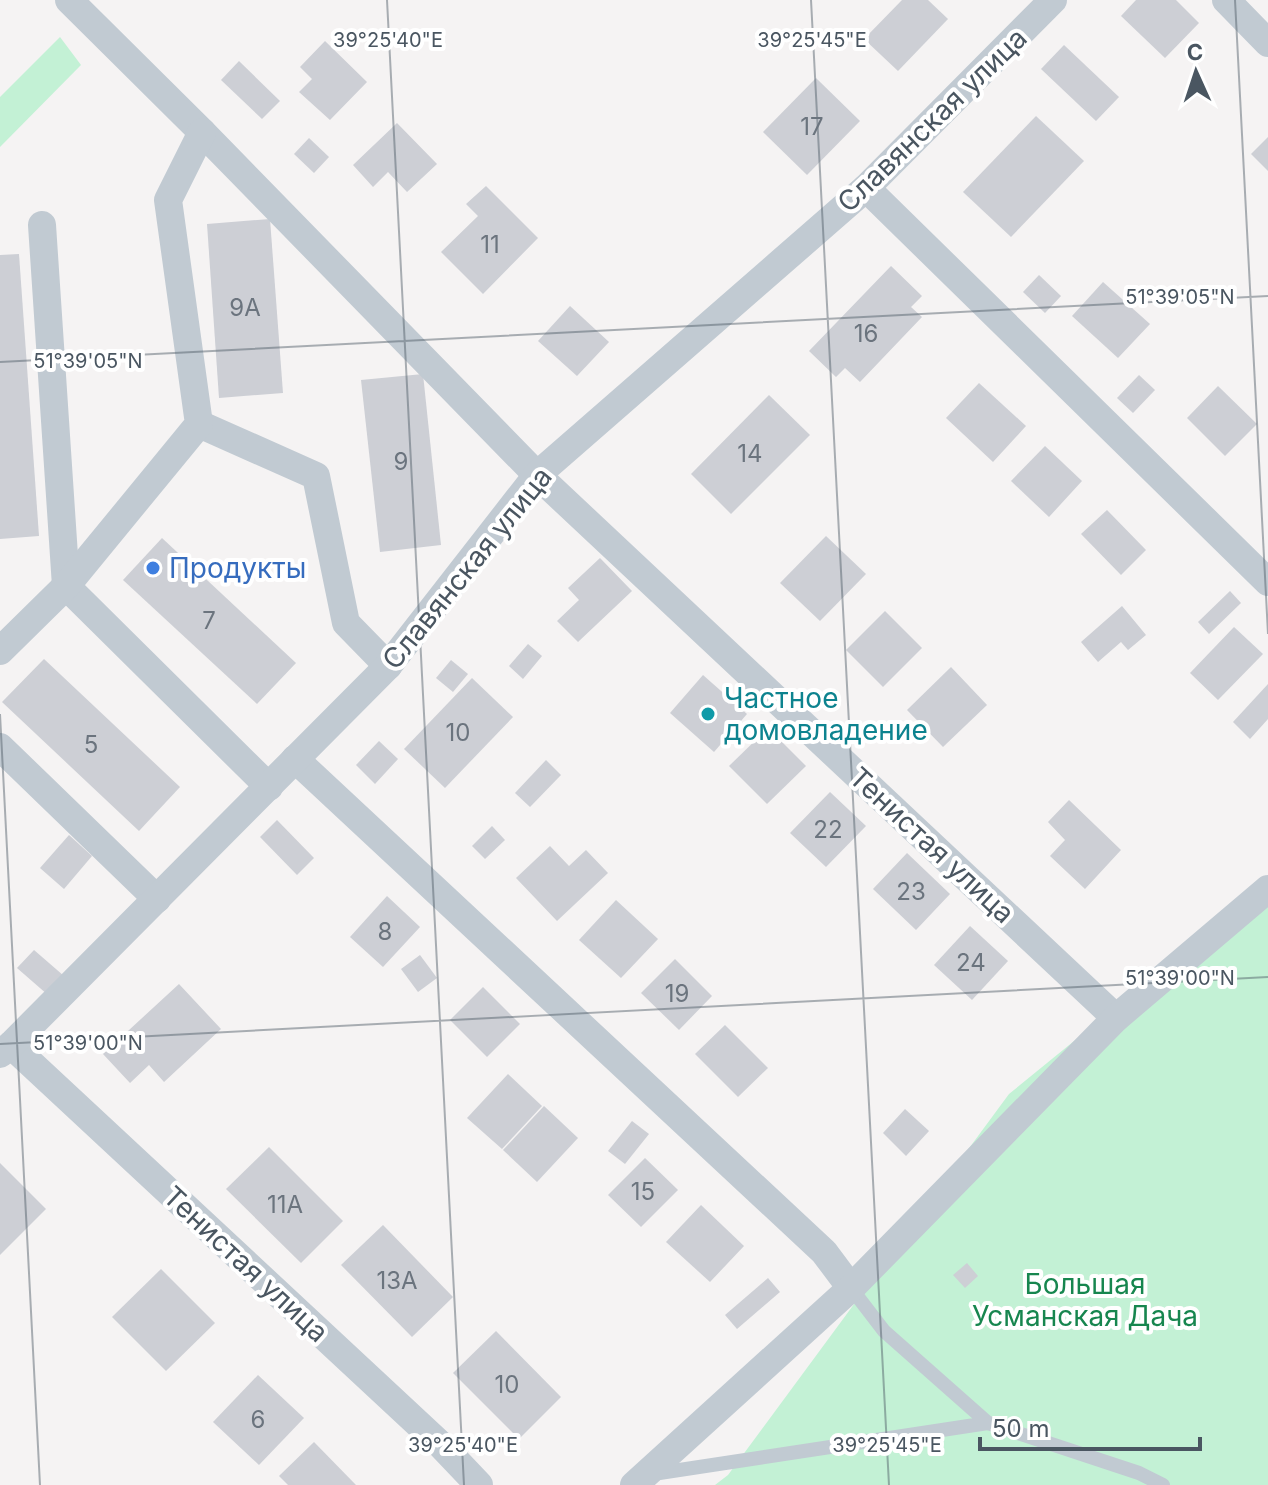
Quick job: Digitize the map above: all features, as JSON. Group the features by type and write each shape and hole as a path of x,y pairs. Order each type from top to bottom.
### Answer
{"street":[{"name":"Тенистая улица","path":"69,0 537,475 1116,1018"},
{"name":"Славянская улица","path":"6,1049 388,666 537,475 866,188 1053,0"},
{"path":"1226,0 1268,43"},
{"path":"0,651 66,586 199,424 168,200 202,132"},
{"path":"866,188 1268,582"},
{"path":"42,225 66,586 269,787"},
{"path":"199,424 316,476 346,623 388,666"},
{"path":"0,747 157,899"},
{"path":"295,759 824,1252 851,1288"},
{"path":"640,1480 851,1288 1116,1018 1268,889"},
{"name":"Тенистая улица","path":"6,1049 442,1446 479,1485"}],"lane":[{"path":"851,1288 884,1331 988,1423 1139,1473 1163,1485"},
{"path":"640,1480 988,1423"}],"green space":[{"path":"60,37 81,65 0,147 0,97"},
{"name":"Большая Усманская Дача","path":"1268,883 1268,1485 715,1485 728,1475 1009,1094"}],"building":[{"path":"902,0 928,0 948,19 898,71 864,39"},
{"path":"1136,0 1176,0 1199,23 1165,58 1121,16"},
{"path":"325,41 367,82 330,120 299,92 312,79 300,67"},
{"path":"1064,45 1119,97 1096,121 1041,69"},
{"path":"239,61 280,101 262,119 221,80"},
{"path":"816,78 860,121 807,175 763,132"},
{"path":"1036,116 1084,161 1011,237 963,192"},
{"path":"397,123 437,164 407,192 388,172 373,187 353,165"},
{"path":"1268,137 1268,171 1251,154"},
{"path":"309,138 329,157 314,173 294,154"},
{"path":"486,186 538,238 483,294 441,252 478,216 466,204"},
{"path":"270,219 283,393 219,398 207,224"},
{"path":"19,254 39,536 0,539 0,255"},
{"path":"891,266 922,296 911,307 922,317 860,382 845,368 836,377 809,351"},
{"path":"1039,275 1061,296 1045,313 1023,292"},
{"path":"1103,282 1150,324 1118,358 1072,316"},
{"path":"570,306 609,342 577,376 538,341"},
{"path":"423,374 441,545 380,552 361,380"},
{"path":"1139,375 1155,390 1133,413 1117,398"},
{"path":"979,383 1026,426 993,462 946,418"},
{"path":"1218,386 1257,424 1225,456 1187,418"},
{"path":"769,395 810,435 731,514 691,474"},
{"path":"1045,446 1082,481 1049,517 1011,481"},
{"path":"1107,510 1146,550 1121,575 1081,534"},
{"path":"826,536 866,574 820,621 780,583"},
{"path":"162,538 296,663 257,704 123,580"},
{"path":"600,558 632,591 578,642 557,621 579,600 568,588"},
{"path":"1230,591 1241,603 1209,634 1198,622"},
{"path":"1122,606 1146,635 1128,650 1121,642 1098,662 1081,642"},
{"path":"885,611 922,648 883,687 846,650"},
{"path":"1234,627 1263,654 1218,700 1190,673"},
{"path":"528,644 542,656 523,679 509,666"},
{"path":"44,659 180,787 139,831 2,702"},
{"path":"451,660 468,674 453,692 436,678"},
{"path":"951,667 987,705 943,747 907,710"},
{"name":"Частное домовладение","path":"703,675 747,714 714,752 670,713"},
{"path":"472,678 513,717 445,788 404,749"},
{"path":"1268,684 1268,719 1250,739 1233,722"},
{"path":"768,728 806,766 767,804 729,766"},
{"path":"379,741 398,759 375,784 356,765"},
{"path":"546,760 561,775 530,807 515,793"},
{"path":"830,792 866,826 826,867 790,833"},
{"path":"1069,800 1121,850 1085,889 1050,856 1065,840 1048,822"},
{"path":"277,820 314,858 297,875 260,837"},
{"path":"492,826 505,840 485,859 472,846"},
{"path":"69,835 92,856 64,889 40,868"},
{"path":"550,846 569,866 586,850 608,873 557,921 516,878"},
{"path":"907,853 950,894 916,930 873,889"},
{"path":"387,896 420,927 383,967 350,937"},
{"path":"616,900 658,939 621,978 579,940"},
{"path":"970,926 1008,961 972,1000 934,965"},
{"path":"34,950 64,976 48,995 17,968"},
{"path":"420,955 437,978 418,992 401,969"},
{"path":"675,959 712,996 679,1030 641,993"},
{"path":"179,984 221,1029 164,1082 149,1065 130,1083 103,1054"},
{"path":"483,987 520,1024 487,1057 450,1020"},
{"path":"725,1025 768,1068 738,1097 695,1054"},
{"path":"508,1074 542,1106 502,1149 467,1118"},
{"path":"544,1106 578,1138 537,1182 503,1150"},
{"path":"905,1109 929,1131 906,1156 883,1133"},
{"path":"632,1121 649,1134 625,1164 608,1151"},
{"path":"269,1147 343,1221 301,1263 226,1189"},
{"path":"645,1158 678,1190 641,1227 608,1195"},
{"path":"0,1163 46,1209 0,1255"},
{"path":"701,1205 744,1246 710,1282 666,1242"},
{"path":"383,1225 453,1297 412,1337 341,1265"},
{"path":"967,1263 978,1276 965,1288 953,1275"},
{"path":"161,1269 215,1323 166,1371 112,1317"},
{"path":"768,1278 780,1292 737,1329 725,1315"},
{"path":"496,1331 561,1397 519,1439 453,1373"},
{"path":"258,1375 304,1418 259,1465 213,1422"},
{"path":"314,1442 356,1485 288,1485 279,1476"}],"place":[{"name":"Продукты","path":"153,568"},
{"name":"Частное домовладение","path":"708,714"}]}
